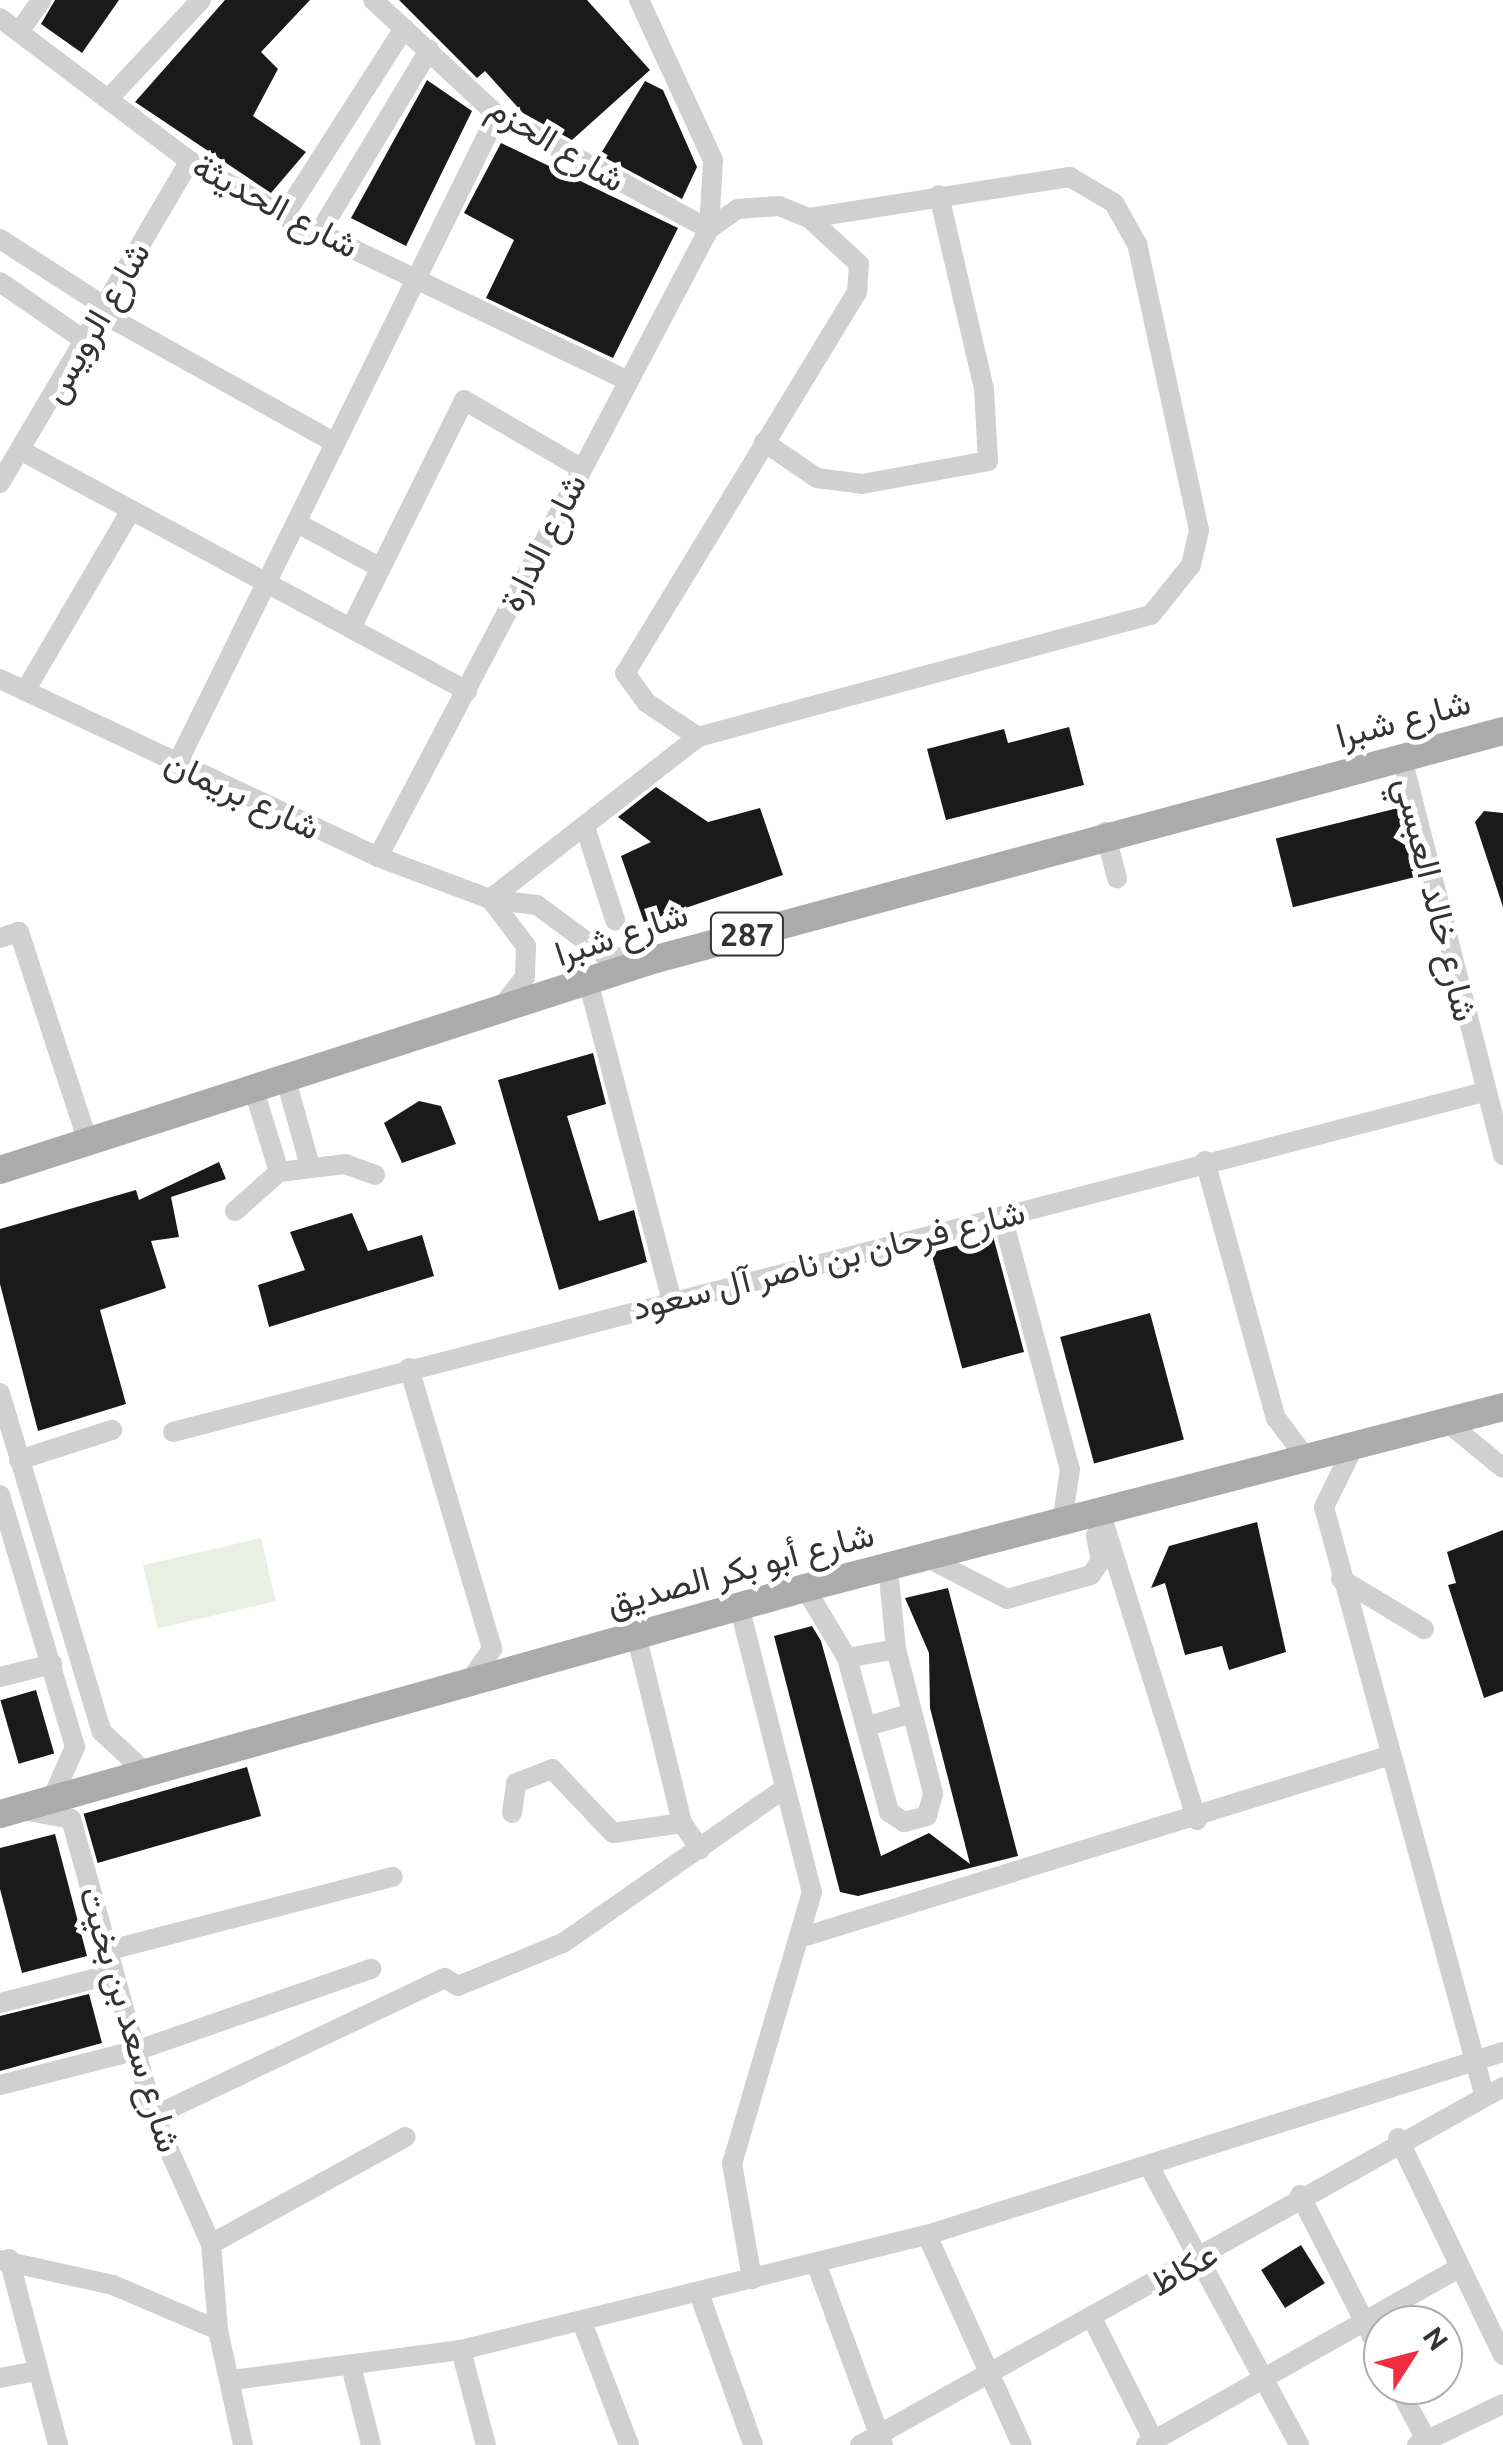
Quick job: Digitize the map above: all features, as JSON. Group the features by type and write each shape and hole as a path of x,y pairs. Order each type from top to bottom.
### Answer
{"main road":[{"name":"شارع شبرا","path":"0,1170 484,1020 656,960 1105,832 1503,731"},
{"name":"شارع أبو بكر الصديق","path":"9,1812 144,1770 805,1588 1503,1407"}],"street":[{"path":"19,32 41,0"},
{"path":"112,95 201,0"},
{"name":"شارع الحزم","path":"373,0 497,115 709,229"},
{"path":"639,0 713,160 709,229"},
{"name":"شارع الحديثة","path":"0,18 112,95 190,161 284,216 318,235 419,275 628,381"},
{"path":"284,216 404,28"},
{"path":"318,235 429,50"},
{"path":"177,764 497,115"},
{"name":"شارع الرويس","path":"0,483 190,161"},
{"path":"484,1020 509,1003 525,977 520,932 490,899 586,830 714,726 1120,630 1151,615 1191,565 1199,530 1128,223 1070,177 809,218"},
{"path":"764,442 818,478 862,484 988,461 984,389 938,195"},
{"path":"698,737 646,704 625,673 857,292 859,264 809,218 779,206 738,210 709,229"},
{"name":"شارع الدارة","path":"378,857 580,466 709,229"},
{"path":"0,239 102,309 335,443"},
{"path":"0,282 84,340"},
{"path":"351,628 464,400 580,466"},
{"path":"20,450 467,691"},
{"path":"25,691 131,510"},
{"path":"297,523 380,568"},
{"name":"شارع بريمان","path":"0,680 378,857 490,899 538,905 606,956 656,960"},
{"name":"شارع خالد العبسي","path":"1402,758 1441,942 1503,1155"},
{"path":"586,830 615,920"},
{"path":"1105,832 1117,878"},
{"path":"0,938 19,932 88,1142"},
{"path":"588,982 671,1298"},
{"path":"286,1080 310,1166"},
{"path":"254,1090 279,1172"},
{"name":"شارع فرحان بن ناصر آل سعود","path":"172,1432 671,1298 1484,1092"},
{"path":"1205,1161 1276,1418 1306,1458"},
{"path":"235,1211 279,1172 310,1166 374,1175"},
{"path":"1002,1216 1070,1469 1062,1522"},
{"path":"408,1368 492,1649 470,1680"},
{"path":"0,1393 102,1732 144,1770"},
{"path":"1447,1422 1503,1468"},
{"path":"19,1460 112,1430"},
{"path":"1354,1446 1324,1507 1388,1756 1475,2061 1494,2090"},
{"path":"0,1495 75,1747 50,1801"},
{"path":"926,1557 1007,1599 1098,1569 1096,1512"},
{"path":"1096,1512 1197,1820"},
{"path":"805,1588 847,1658 889,1812 904,1822 933,1804 896,1649 888,1568"},
{"path":"1341,1580 1424,1630"},
{"path":"739,1606 812,1892 806,1936 732,2163 752,2279"},
{"path":"636,1634 682,1823 700,1850"},
{"path":"847,1658 896,1649"},
{"path":"0,1677 52,1664"},
{"path":"868,1726 910,1714"},
{"path":"806,1936 1197,1820 1388,1756"},
{"path":"512,1813 516,1783 542,1768 612,1833 682,1823"},
{"path":"154,2116 445,1978 458,1986 563,1943 785,1788"},
{"name":"شارع سعد بن بخيت","path":"9,1812 71,1818 112,1974 141,2049 154,2116 211,2244 218,2330 232,2380 235,2443"},
{"path":"106,1952 393,1877"},
{"path":"0,2085 141,2049 370,1969"},
{"path":"0,2003 112,1974"},
{"path":"232,2380 461,2350 927,2235 1503,2052"},
{"name":"عكاظ","path":"874,2442 1200,2260 1398,2138 1494,2090"},
{"path":"211,2244 406,2136"},
{"path":"1398,2138 1457,2269 1503,2355"},
{"path":"1149,2166 1299,2445"},
{"path":"1300,2195 1362,2318"},
{"path":"927,2235 1022,2445"},
{"path":"58,2445 5,2260 113,2285 218,2330"},
{"path":"816,2263 874,2442"},
{"path":"1092,2318 1152,2444 1362,2318 1457,2269"},
{"path":"699,2292 753,2445"},
{"path":"582,2322 629,2445"},
{"path":"461,2350 486,2445"},
{"path":"351,2366 371,2445"},
{"path":"0,2378 37,2370"},
{"path":"1406,2405 1424,2443 1503,2404"}],"green space":[{"path":"261,1538 276,1601 158,1629 143,1565"}],"building":[{"path":"55,0 119,0 82,53 41,24"},
{"path":"225,0 310,0 261,52 278,69 253,116 306,152 271,193 135,102"},
{"path":"399,0 587,0 650,70 572,140 523,113 485,71 477,78"},
{"path":"427,80 472,111 406,246 351,218"},
{"path":"645,81 663,90 697,167 682,199 600,155"},
{"path":"501,143 678,228 613,358 486,298 514,240 464,213"},
{"path":"1069,727 1084,785 946,820 927,749 1004,729 1008,743"},
{"path":"656,787 708,822 760,808 783,875 644,922 621,856 651,842 618,817"},
{"path":"1398,808 1415,877 1293,907 1276,838"},
{"path":"1484,811 1503,813 1503,907 1475,822"},
{"path":"593,1053 606,1104 567,1116 599,1221 634,1210 647,1262 559,1290 498,1080"},
{"path":"419,1101 441,1106 456,1144 402,1163 384,1123"},
{"path":"219,1162 226,1179 171,1197 179,1237 151,1241 166,1288 100,1310 126,1404 38,1431 0,1284 0,1229 136,1190 139,1200"},
{"path":"352,1213 368,1251 422,1235 434,1276 269,1327 258,1285 305,1270 290,1232"},
{"path":"993,1236 1024,1352 962,1368 931,1253"},
{"path":"1150,1313 1184,1440 1094,1464 1060,1337"},
{"path":"1257,1522 1286,1652 1229,1670 1222,1646 1185,1655 1165,1583 1151,1588 1169,1546"},
{"path":"1503,1530 1503,1691 1484,1698 1448,1585 1456,1583 1447,1552"},
{"path":"948,1588 1018,1856 858,1896 840,1892 774,1636 812,1626 821,1641 881,1856 929,1833 970,1864 930,1708 929,1653 905,1598"},
{"path":"36,1690 54,1753 19,1764 0,1700"},
{"path":"247,1767 261,1816 98,1863 84,1814"},
{"path":"55,1834 87,1956 22,1973 0,1889 0,1848"},
{"path":"89,1994 102,2043 0,2071 0,2016"},
{"path":"1301,2245 1325,2283 1285,2308 1261,2270"}]}
